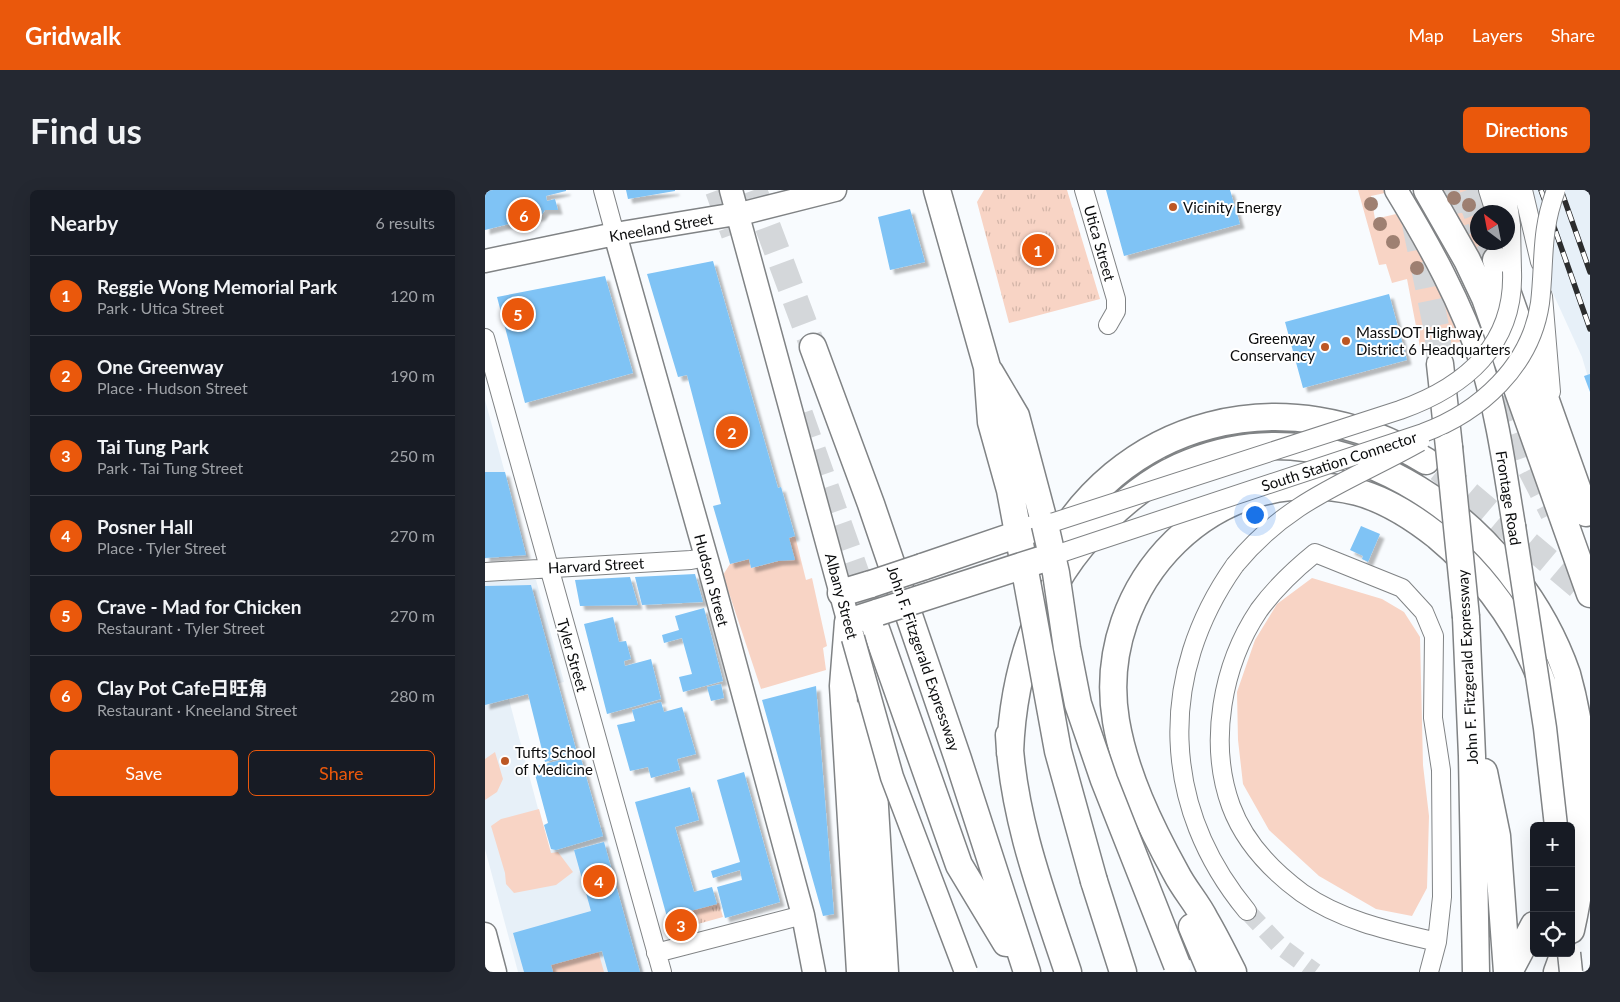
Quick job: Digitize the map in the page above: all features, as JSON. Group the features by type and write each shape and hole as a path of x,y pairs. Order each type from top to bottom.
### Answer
{"highway":[{"path":"937,190 987,367 991,422 1010,490 1065,782 1123,972"},
{"path":"1427,190 1467,260 1485,298 1590,594"},
{"path":"1504,258 1588,510"},
{"name":"John F. Fitzgerald Expressway","path":"813,347 871,504 958,759 1025,972"},
{"name":"John F. Fitzgerald Expressway","path":"1440,364 1465,617 1470,703 1476,972"},
{"path":"987,367 1016,416 1052,556 1070,668 1084,723 1179,970"},
{"path":"1068,972 1020,820 1013,788 1010,753 1009,699 1012,658 1021,623 1038,579 1057,543 1081,509 1113,476 1134,460 1168,440 1204,426 1243,418 1283,417 1329,422 1358,429 1401,446 1427,461"},
{"path":"1010,753 1013,715 1018,686 1031,639 1042,609 1058,578 1077,550 1125,502 1149,483 1176,469 1202,458 1230,451 1297,448 1328,452 1379,468 1413,487 1447,510 1477,534 1517,578 1553,638 1578,708 1588,778 1586,852 1574,912"},
{"path":"1220,968 1189,921 1176,874 1140,798 1119,736 1114,707 1114,677 1117,649 1123,623 1143,580 1162,554 1186,531 1214,512 1244,499 1293,488 1340,489 1368,495 1418,521 1451,548 1493,594 1530,653 1550,706 1561,761 1563,796 1561,822"},
{"path":"841,593 1045,525"},
{"path":"860,972 843,674 860,629 1024,565 1052,556"},
{"path":"860,629 959,866 1025,972"},
{"path":"860,629 869,710 885,972"},
{"path":"1470,703 1497,836 1508,972"},
{"path":"1569,972 1590,917"},
{"path":"1508,972 1530,932"},
{"path":"882,940 893,972"},
{"path":"1557,972 1563,957"}],"main road":[{"name":"Albany Street","path":"731,190 841,593 860,629 887,761 966,972"},
{"name":"Kneeland Street","path":"485,261 615,234 738,214 835,190"},
{"name":"Frontage Road","path":"1396,190 1448,282 1474,343 1495,418 1543,712 1556,822"},
{"name":"Hudson Street","path":"615,234 706,557 803,914 814,972"},
{"path":"485,934 495,972"},
{"path":"1569,957 1569,972"}],"street":[{"name":"Hudson Street","path":"603,190 615,234"},
{"name":"Utica Street","path":"1084,190 1115,295 1116,311 1108,325"},
{"path":"1488,190 1493,205"},
{"name":"South Station Connector","path":"1045,525 1401,410 1438,395 1470,373 1493,344 1508,311 1504,258 1511,225 1506,190"},
{"path":"1523,190 1541,273 1551,394 1588,510"},
{"path":"1541,273 1546,224 1556,190"},
{"name":"South Station Connector","path":"1052,556 1447,424 1470,410 1496,388 1525,348 1537,317 1541,273"},
{"name":"Tyler Street","path":"485,338 661,972"},
{"path":"1247,911 1216,867 1199,832 1184,781 1179,739 1181,698 1193,643 1210,603 1235,565 1265,532 1298,506 1405,451 1470,410"},
{"path":"1429,972 1437,942 1443,896 1441,784 1433,718 1435,648 1430,623 1418,604 1402,588 1315,553 1285,578 1259,610 1239,647 1231,670 1225,693 1220,738 1221,761 1231,806 1240,826 1254,847 1285,879 1303,894 1326,907 1360,922 1437,942"},
{"name":"Harvard Street","path":"485,572 691,560 706,557"},
{"path":"656,953 803,914"}],"shaded area":[{"path":"1506,190 1590,190 1590,384 1582,357 1515,210 1515,205 1513,205"},
{"path":"485,400 528,557 485,559"},
{"name":"Tufts School of Medicine","path":"536,580 564,682 508,696 549,850 569,845 567,838 604,827 643,972 518,972 485,849 485,581"}],"green space":[{"path":"984,190 1067,190 1100,299 1009,323 977,202"},
{"path":"1358,190 1383,190 1385,193 1371,196 1375,219 1396,214 1432,275 1461,342 1420,347 1407,279 1392,283 1386,264 1379,265"},
{"path":"1440,190 1469,190 1486,205 1470,205 1470,242"},
{"path":"1475,250 1500,250 1501,257 1483,264"},
{"path":"795,536 806,580 812,578 827,646 823,648 826,670 761,689 723,575 730,564 749,559 751,568 778,561 789,538"},
{"path":"1312,578 1382,599 1404,612 1420,637 1423,765 1429,816 1427,888 1412,916 1376,909 1319,876 1269,830 1243,784 1238,740 1237,692 1255,640 1277,604"},
{"path":"495,752 503,779 497,792 485,800 485,759"},
{"path":"539,809 551,853 558,852 573,872 556,885 514,893 506,884 505,873 491,826 501,819"},
{"path":"719,903 723,917 669,932 665,917"},
{"path":"597,947 604,972 553,972 549,960"}],"building":[{"path":"485,190 566,191 546,196 547,201 555,199 558,210 545,210 541,216 485,230"},
{"path":"626,190 675,190 675,191 628,199"},
{"name":"Vicinity Energy","path":"1106,190 1230,190 1240,224 1124,256"},
{"path":"910,209 925,262 890,270 878,217"},
{"path":"713,261 778,488 781,487 795,536 789,538 795,560 778,561 751,568 749,559 730,564 713,506 721,504 687,375 678,377 647,274"},
{"path":"605,276 633,373 525,403 497,297"},
{"name":"MassDOT Highway District 6 Headquarters","path":"1389,294 1407,360 1303,388 1285,322"},
{"path":"1590,374 1590,392 1584,376"},
{"path":"485,472 505,472 526,555 485,558"},
{"path":"1361,526 1380,534 1368,562 1362,559 1363,556 1350,550"},
{"path":"695,574 703,602 642,605 635,577"},
{"path":"630,577 638,605 580,606 575,580"},
{"path":"531,585 577,753 545,762 528,694 485,705 485,586"},
{"path":"704,608 723,681 683,692 679,677 692,674 682,638 664,643 662,635 679,630 675,616"},
{"path":"613,617 619,642 626,641 631,659 624,661 625,666 651,659 661,699 607,714 584,624"},
{"path":"721,684 724,698 711,701 707,687"},
{"path":"816,686 834,914 823,916 762,700"},
{"path":"661,702 664,712 682,707 696,754 677,759 680,770 651,778 648,767 630,771 617,725 635,721 632,710"},
{"path":"580,755 603,836 556,850 551,849 544,825 548,823 533,767"},
{"path":"744,772 780,902 725,918 717,887 742,880 740,870 713,878 711,871 740,862 717,780"},
{"path":"690,787 699,820 675,827 694,892 712,887 717,904 667,917 635,802"},
{"path":"604,842 640,972 608,972 602,951 551,965 553,972 524,972 513,933 591,911 574,850"}],"tunnel":[{"path":"718,190 734,234"},
{"path":"754,190 813,347"},
{"path":"1446,190 1459,237"},
{"path":"1467,190 1473,205"},
{"path":"1415,224 1437,331 1440,364"},
{"path":"1492,250 1496,260"},
{"path":"1491,359 1527,462 1553,513"},
{"path":"800,414 876,629"},
{"path":"1439,469 1590,596"},
{"path":"1247,911 1280,946 1315,972"}],"railway":[{"path":"1541,190 1590,329"},
{"path":"1561,190 1590,272"}],"place":[{"name":"Vicinity Energy","path":"1173,207"},
{"name":"Clay Pot Cafe日旺角","path":"524,215"},
{"name":"Reggie Wong Memorial Park","path":"1038,250"},
{"name":"Crave - Mad for Chicken","path":"518,314"},
{"name":"MassDOT Highway District 6 Headquarters","path":"1346,341"},
{"name":"Greenway Conservancy","path":"1325,347"},
{"name":"One Greenway","path":"732,432"},
{"name":"Tufts School of Medicine","path":"505,761"},
{"name":"Posner Hall","path":"599,881"},
{"name":"Tai Tung Park","path":"681,925"}]}
